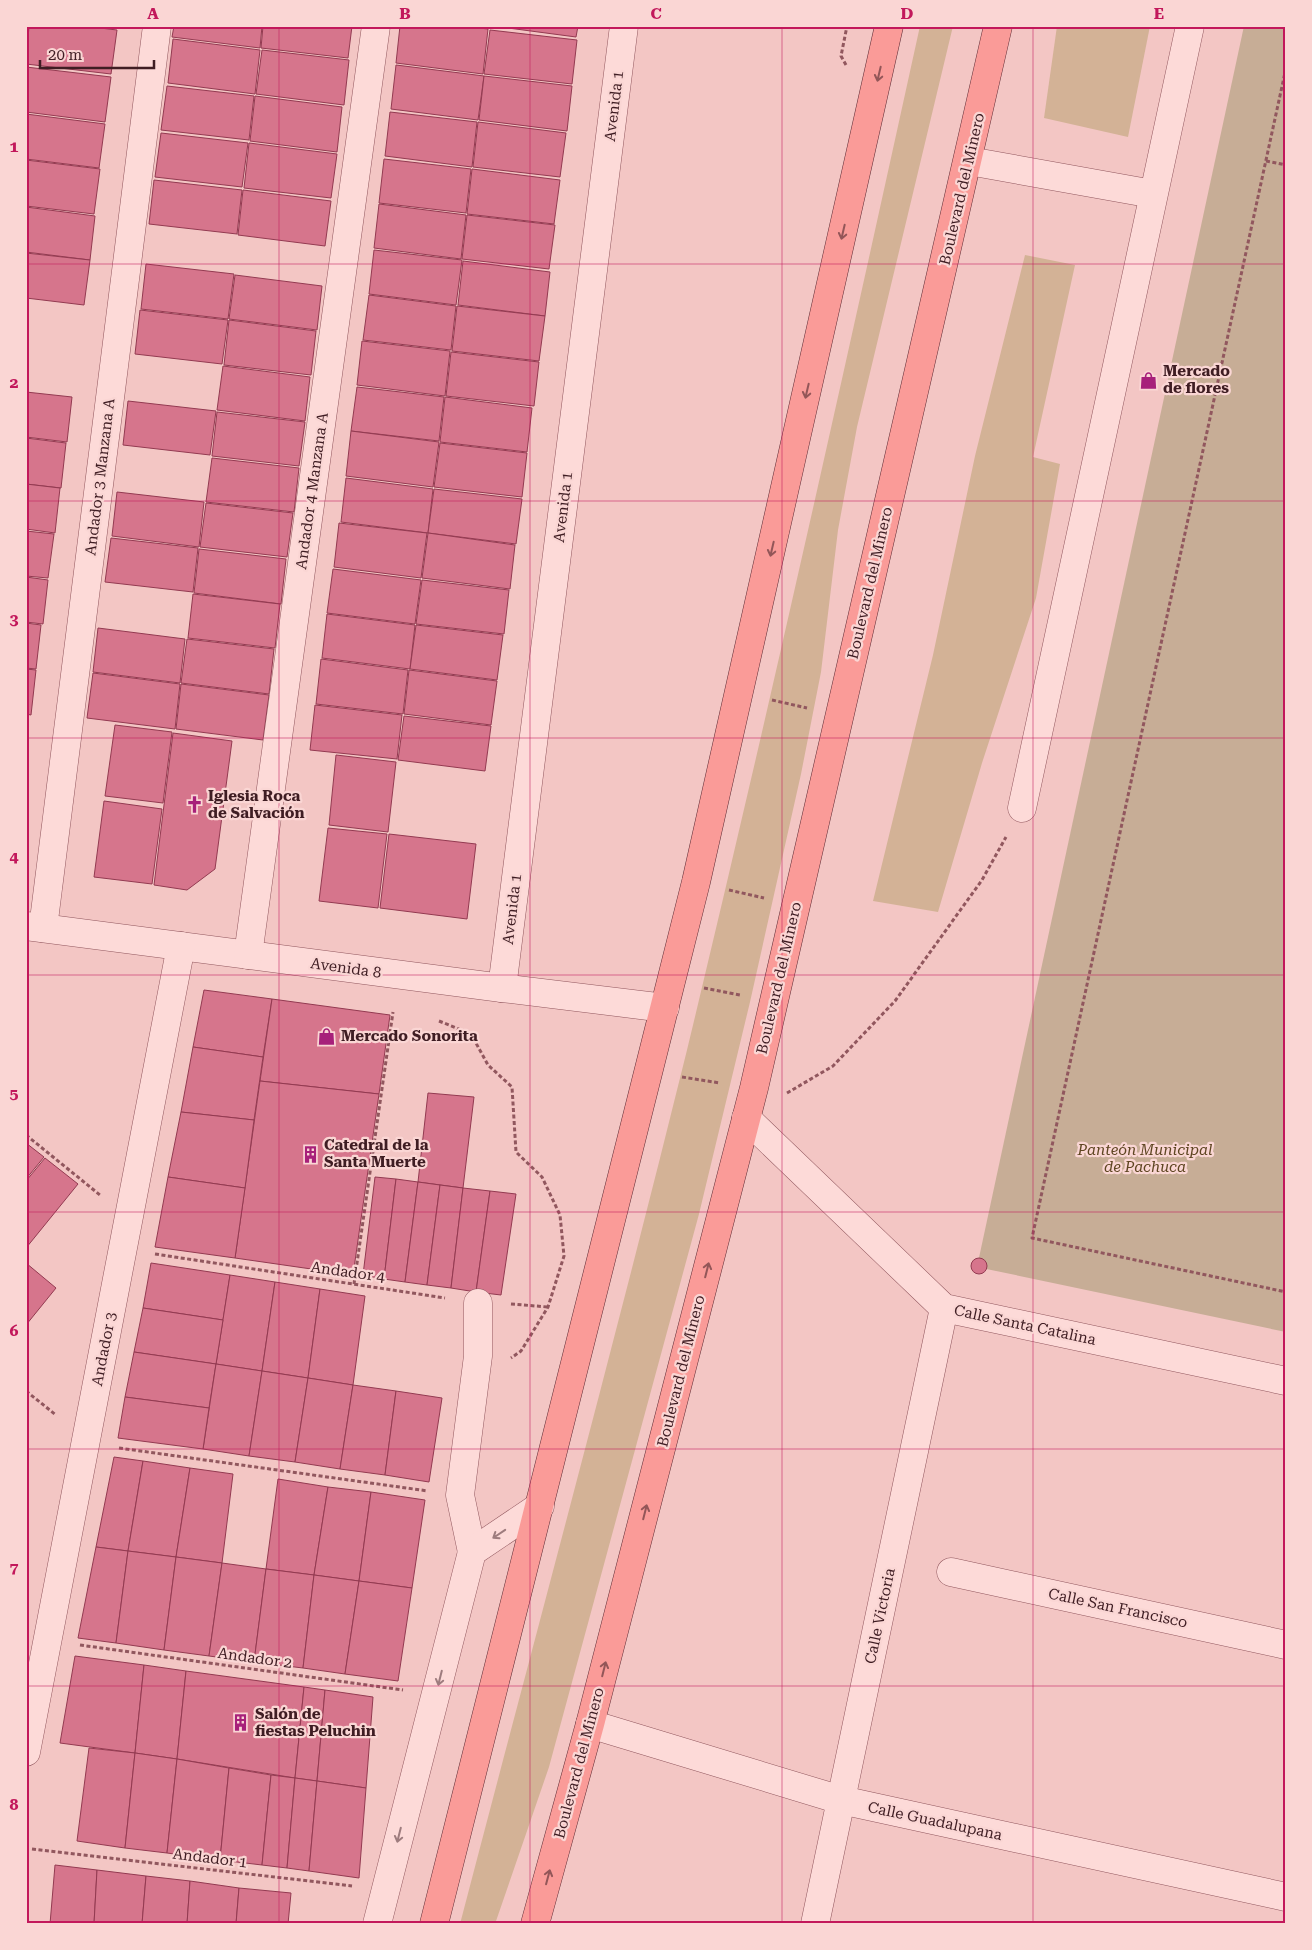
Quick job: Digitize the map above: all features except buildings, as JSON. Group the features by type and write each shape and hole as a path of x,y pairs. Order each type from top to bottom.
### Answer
{"main road":[{"path":"434,1924 666,1008 740,692 890,26"},
{"name":"Boulevard del Minero","path":"535,1924 590,1724 754,1088 969,160 998,26"}],"street":[{"name":"Andador 3 Manzana A","path":"35,927 157,26"},
{"name":"Andador 4 Manzana A","path":"248,955 376,26"},
{"name":"Avenida 1","path":"502,988 624,26"},
{"path":"1022,808 1190,26"},
{"path":"969,160 1153,194"},
{"name":"Avenida 8","path":"35,927 666,1008"},
{"name":"Andador 3","path":"26,1752 33,1674 129,1217 181,946"},
{"name":"Calle Santa Catalina","path":"746,1118 944,1308 1286,1381"},
{"path":"377,1924 472,1552 460,1495 478,1356 478,1302"},
{"name":"Calle Victoria","path":"815,1924 944,1308"},
{"path":"472,1552 540,1506"},
{"name":"Calle San Francisco","path":"951,1572 1286,1645"},
{"name":"Calle Guadalupana","path":"590,1724 841,1800 1286,1898"}],"path":[{"path":"841,56 847,26"},
{"path":"1286,68 1032,1238 1286,1292"},
{"path":"1266,161 1286,165"},
{"path":"740,692 839,716"},
{"path":"746,1118 832,1066 895,1001 982,880 1022,808"},
{"path":"696,882 796,905"},
{"path":"672,982 774,1001"},
{"path":"354,1284 393,1012"},
{"path":"439,1021 470,1034 488,1065 512,1087 516,1152 542,1177 560,1215 564,1256 548,1306 521,1351 474,1390"},
{"path":"649,1072 754,1088"},
{"path":"26,1136 129,1217"},
{"name":"Andador 4","path":"146,1253 478,1302 548,1306"},
{"path":"26,1391 57,1415"},
{"path":"118,1448 460,1495"},
{"name":"Andador 2","path":"71,1644 436,1694"},
{"name":"Andador 1","path":"32,1849 385,1890"}],"shaded area":[{"path":"920,26 953,26 857,427 838,530 821,672 801,774 750,1002 699,1214 549,1767 495,1924 460,1924 604,1378 687,1050 806,539"},
{"path":"1057,26 1150,26 1128,137 1044,118"},
{"path":"1025,255 1075,265 1033,457 1060,464 1036,598 982,763 938,912 873,901 933,655 975,456"}],"green space":[{"name":"Panteón Municipal de Pachuca","path":"1244,26 1286,26 1286,1332 977,1267"}],"place":[{"name":"Mercado de flores","path":"1149,380"},
{"name":"Iglesia Roca de Salvación","path":"194,805"},
{"name":"Mercado Sonorita","path":"327,1036"},
{"name":"Catedral de la Santa Muerte","path":"310,1154"},
{"name":"Salón de fiestas Peluchin","path":"241,1723"}]}
